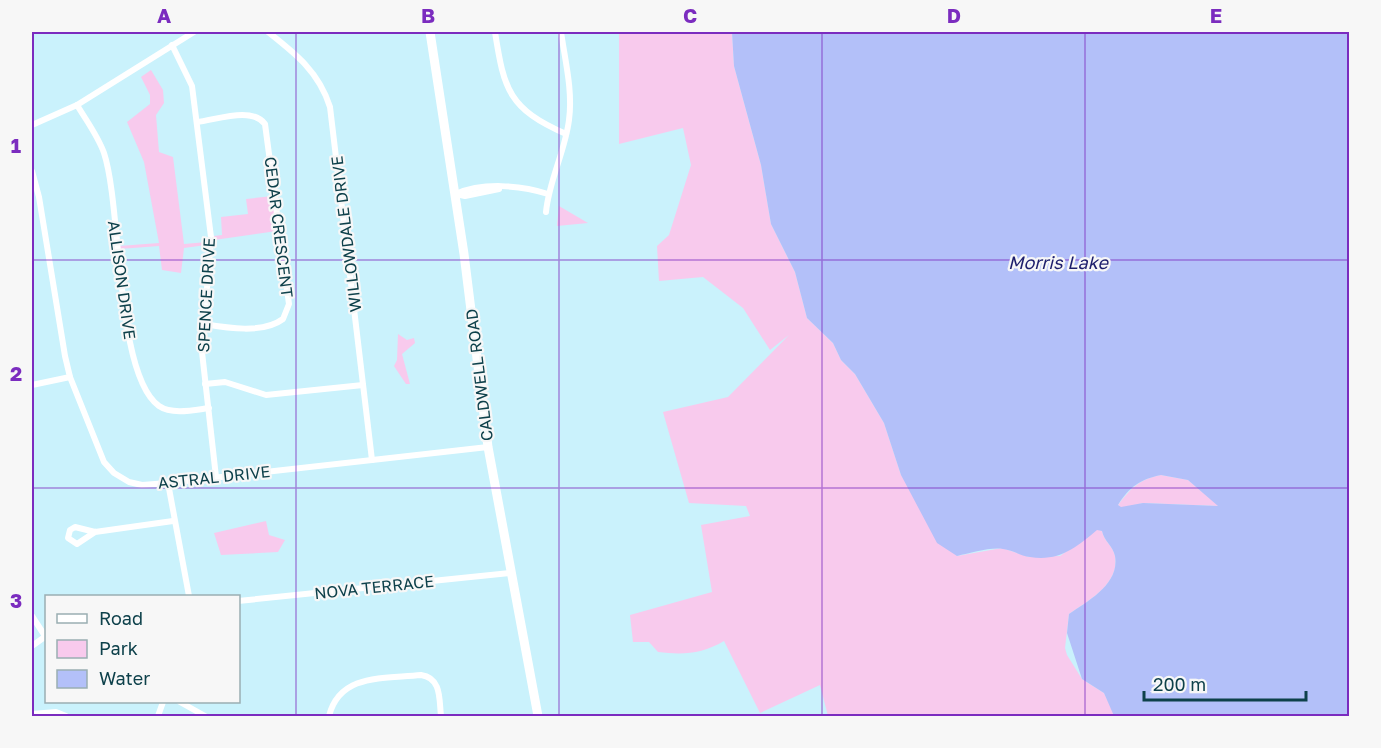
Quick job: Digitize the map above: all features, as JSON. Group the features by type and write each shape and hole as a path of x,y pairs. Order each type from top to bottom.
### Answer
{"street":[{"path":"32,125 77,105 194,32"},
{"name":"WILLOWDALE DRIVE","path":"268,32 312,70 330,107 372,460"},
{"name":"CALDWELL ROAD","path":"430,32 456,194 488,447 538,717"},
{"path":"495,32 505,83 514,100 541,123 566,134"},
{"path":"546,212 548,194 566,134 570,95 561,32"},
{"name":"SPENCE DRIVE","path":"172,45 190,79 211,237 202,352 216,477"},
{"name":"ALLISON DRIVE","path":"77,105 104,154 126,322 134,356 147,389 162,408 176,411 209,408"},
{"name":"CEDAR CRESCENT","path":"197,122 249,115 257,117 265,124 289,304 283,319 262,327 222,327 204,324"},
{"name":"ASTRAL DRIVE","path":"32,171 39,197 61,337 70,377 109,468 124,480 134,483 168,483 488,447"},
{"path":"456,194 465,196 501,188 526,188 548,194"},
{"path":"32,385 70,377"},
{"path":"205,384 225,382 263,395 363,385"},
{"path":"168,483 189,595"},
{"path":"95,532 174,521"},
{"name":"NOVA TERRACE","path":"240,601 510,573"},
{"path":"32,616 45,635"},
{"path":"32,646 45,637"},
{"path":"328,717 336,697 351,684 421,675 437,684 441,717"},
{"path":"182,703 205,717"},
{"path":"32,714 56,712 66,717"}],"green space":[{"path":"619,32 732,32 734,66 761,165 771,224 795,272 807,318 833,343 841,360 855,374 884,423 901,475 957,556 1002,548 1029,557 1060,556 1097,529 1102,531 1115,556 1113,575 1101,591 1069,614 1065,648 1082,679 1104,693 1115,716 828,716 820,685 760,713 724,641 700,651 676,653 658,652 649,642 633,642 630,615 712,592 701,525 750,516 746,506 689,503 663,412 728,397 789,335 770,350 743,308 703,277 659,281 657,246 669,235 691,165 683,128 619,144"},
{"path":"151,70 163,90 164,103 156,115 159,152 173,157 184,244 207,242 206,245 184,248 181,273 162,270 159,246 119,249 119,246 159,243 144,162 127,122 150,104 150,95 141,77"},
{"path":"273,196 277,231 214,240 214,236 222,235 221,217 248,214 246,199"},
{"path":"559,206 588,223 557,226"},
{"path":"398,334 407,340 414,338 415,343 402,354 410,384 406,384 394,366 397,360"},
{"path":"1161,475 1188,480 1219,506 1143,503 1121,508 1118,505 1136,485"},
{"path":"266,521 269,535 285,540 278,552 221,555 214,533"}],"water":[{"name":"Morris Lake","path":"732,32 1349,32 1349,716 1114,716 1104,693 1082,679 1067,633 1069,614 1101,591 1113,575 1115,556 1102,531 1097,530 1067,552 1040,558 998,549 957,556 937,543 901,475 884,423 855,374 841,360 833,343 807,318 795,272 771,224 761,165 734,66","holes":["1161,475 1188,480 1218,506 1143,503 1121,507 1118,505 1131,489 1147,479"]}]}
